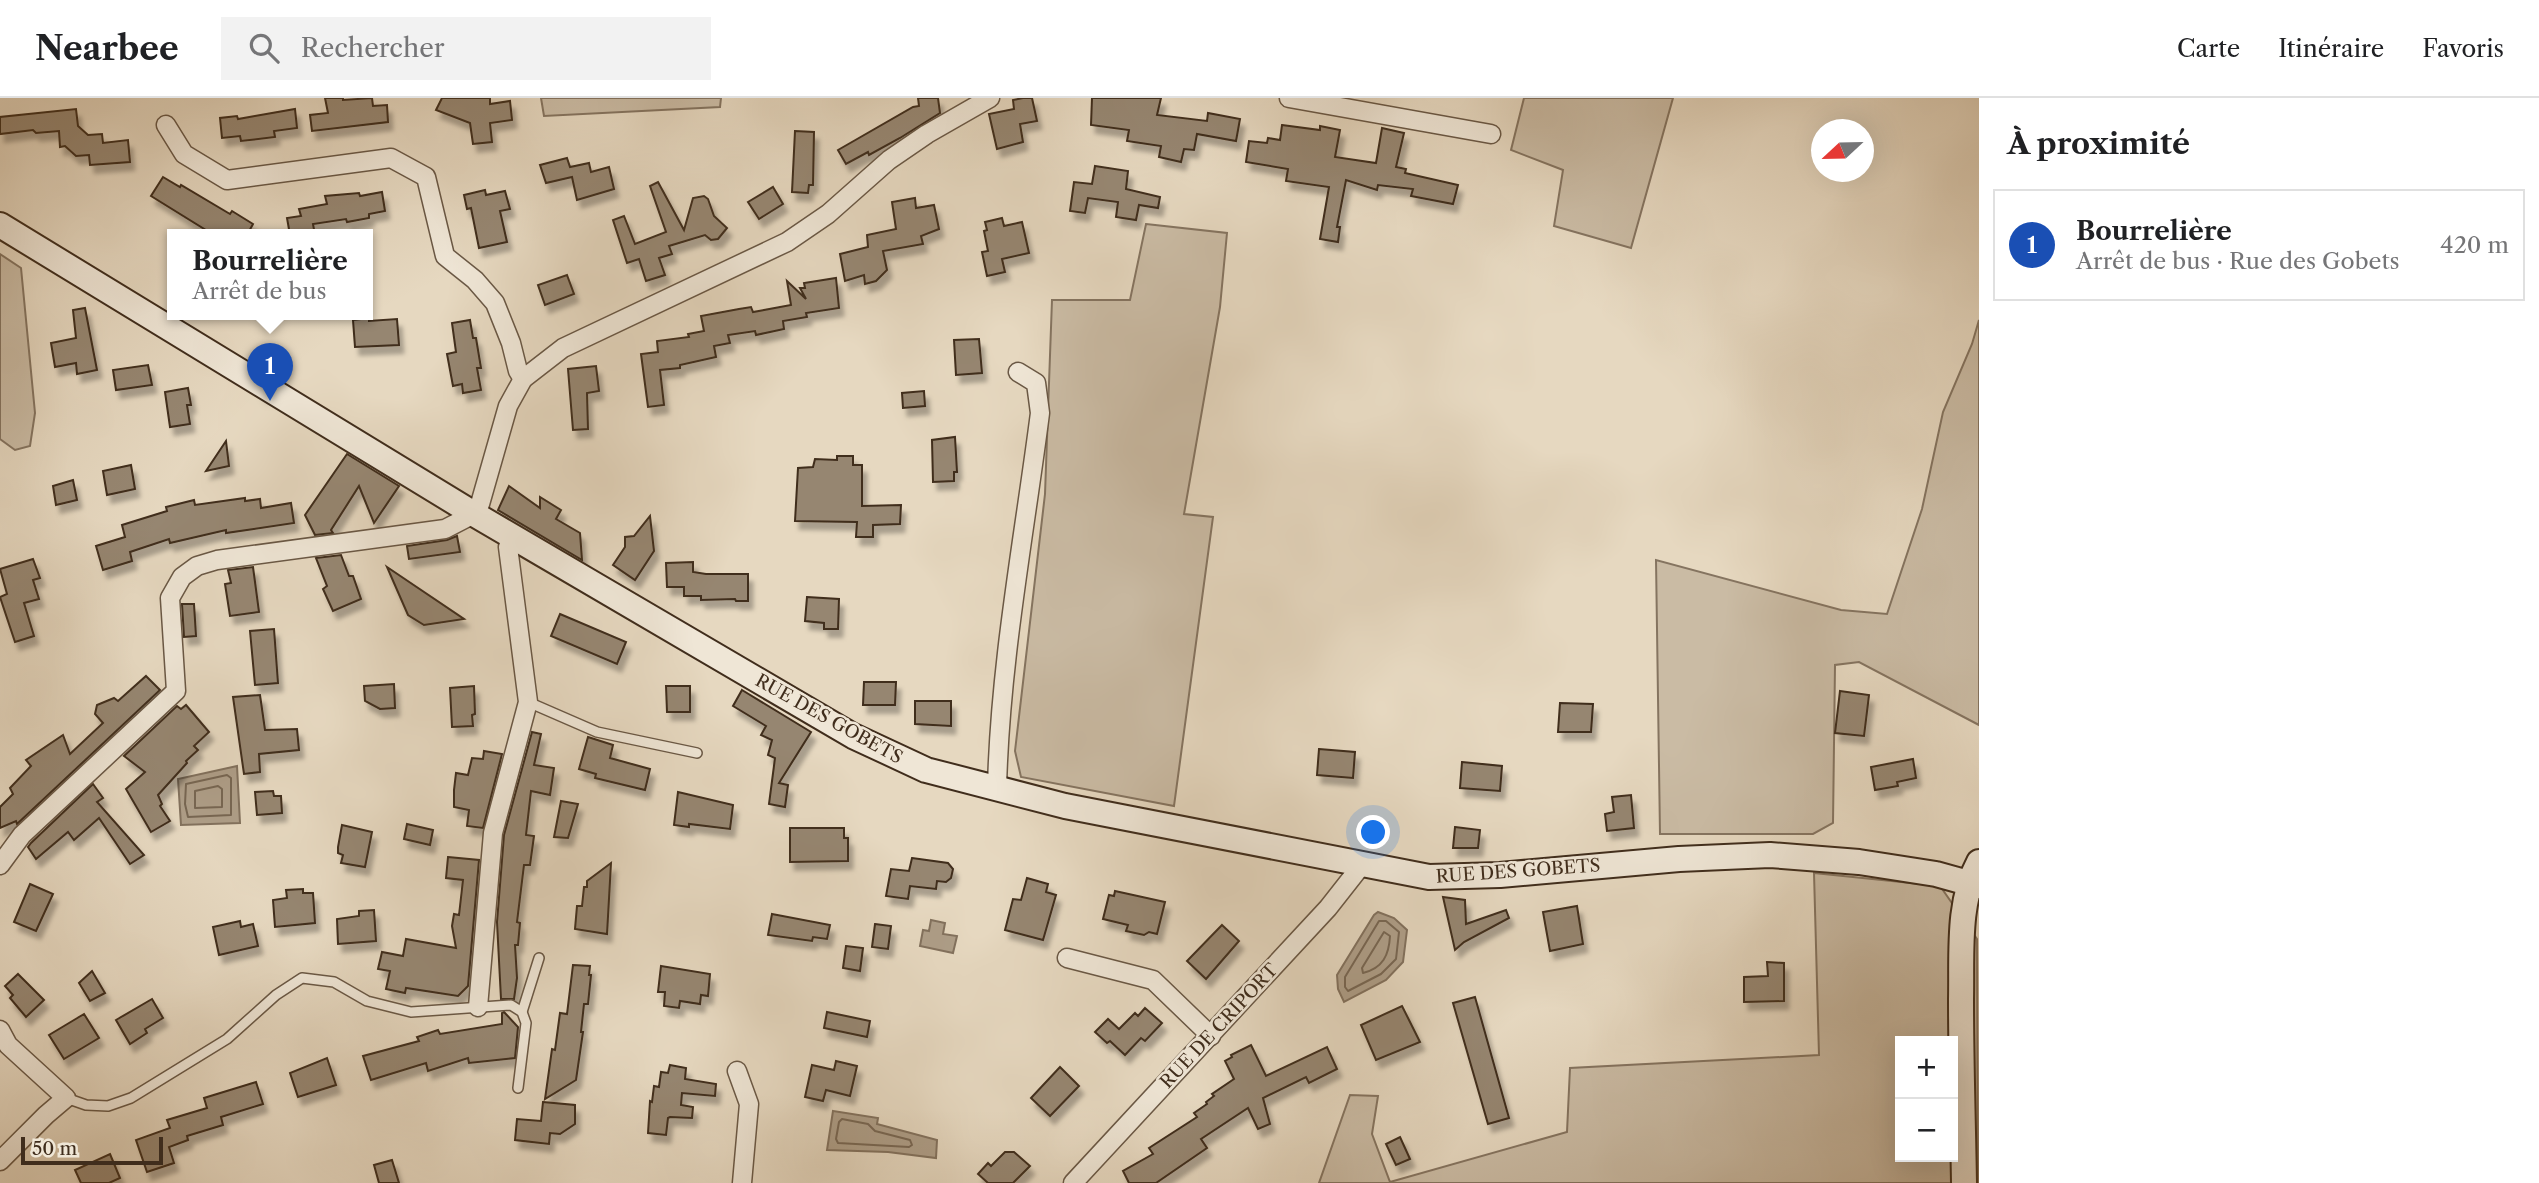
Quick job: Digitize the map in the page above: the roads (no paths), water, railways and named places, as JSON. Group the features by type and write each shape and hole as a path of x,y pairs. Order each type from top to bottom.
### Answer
{"main road":[{"name":"RUE DES GOBETS","path":"0,225 513,537 853,736 926,770 1065,806 1361,866 1429,877 1500,875 1679,859 1770,855 1859,862 1936,874 1976,877"},
{"path":"1964,1183 1962,936 1976,877"}],"street":[{"path":"0,865 22,835 176,691 170,598 182,577 197,566 217,560 446,529 474,514 480,504 508,406 523,379 563,348 787,242 828,214 888,160 990,98"},
{"path":"1289,98 1491,134"},
{"path":"166,125 184,154 227,180 391,158 426,177 445,256 475,279 495,303 523,379"},
{"path":"997,788 998,732 1004,664 1040,413 1036,383 1017,372"},
{"path":"478,1007 493,833 528,702 509,547 513,537"},
{"name":"RUE DE CRIPORT","path":"1073,1183 1328,908 1361,866"},
{"path":"1067,958 1153,980 1211,1035"},
{"path":"0,1030 8,1045 66,1098 0,1161"},
{"path":"737,1071 749,1104 742,1183"}],"lane":[{"path":"528,702 597,732 697,753"},
{"path":"522,1012 539,958"},
{"path":"66,1098 86,1105 108,1106 131,1098 228,1039 276,995 302,978 334,982 367,1001 411,1012 511,1004 522,1012 526,1023 519,1088"}],"water":[{"path":"237,766 240,823 181,825 178,779"},
{"path":"1378,912 1394,918 1407,930 1403,962 1386,980 1344,1002 1338,989 1337,975"},
{"path":"931,920 945,923 943,934 957,936 953,953 920,946 923,930 929,931"},
{"path":"833,1111 878,1118 877,1124 937,1140 936,1158 888,1152 827,1150"}],"place":[{"name":"Bourrelière","path":"270,401"}]}
